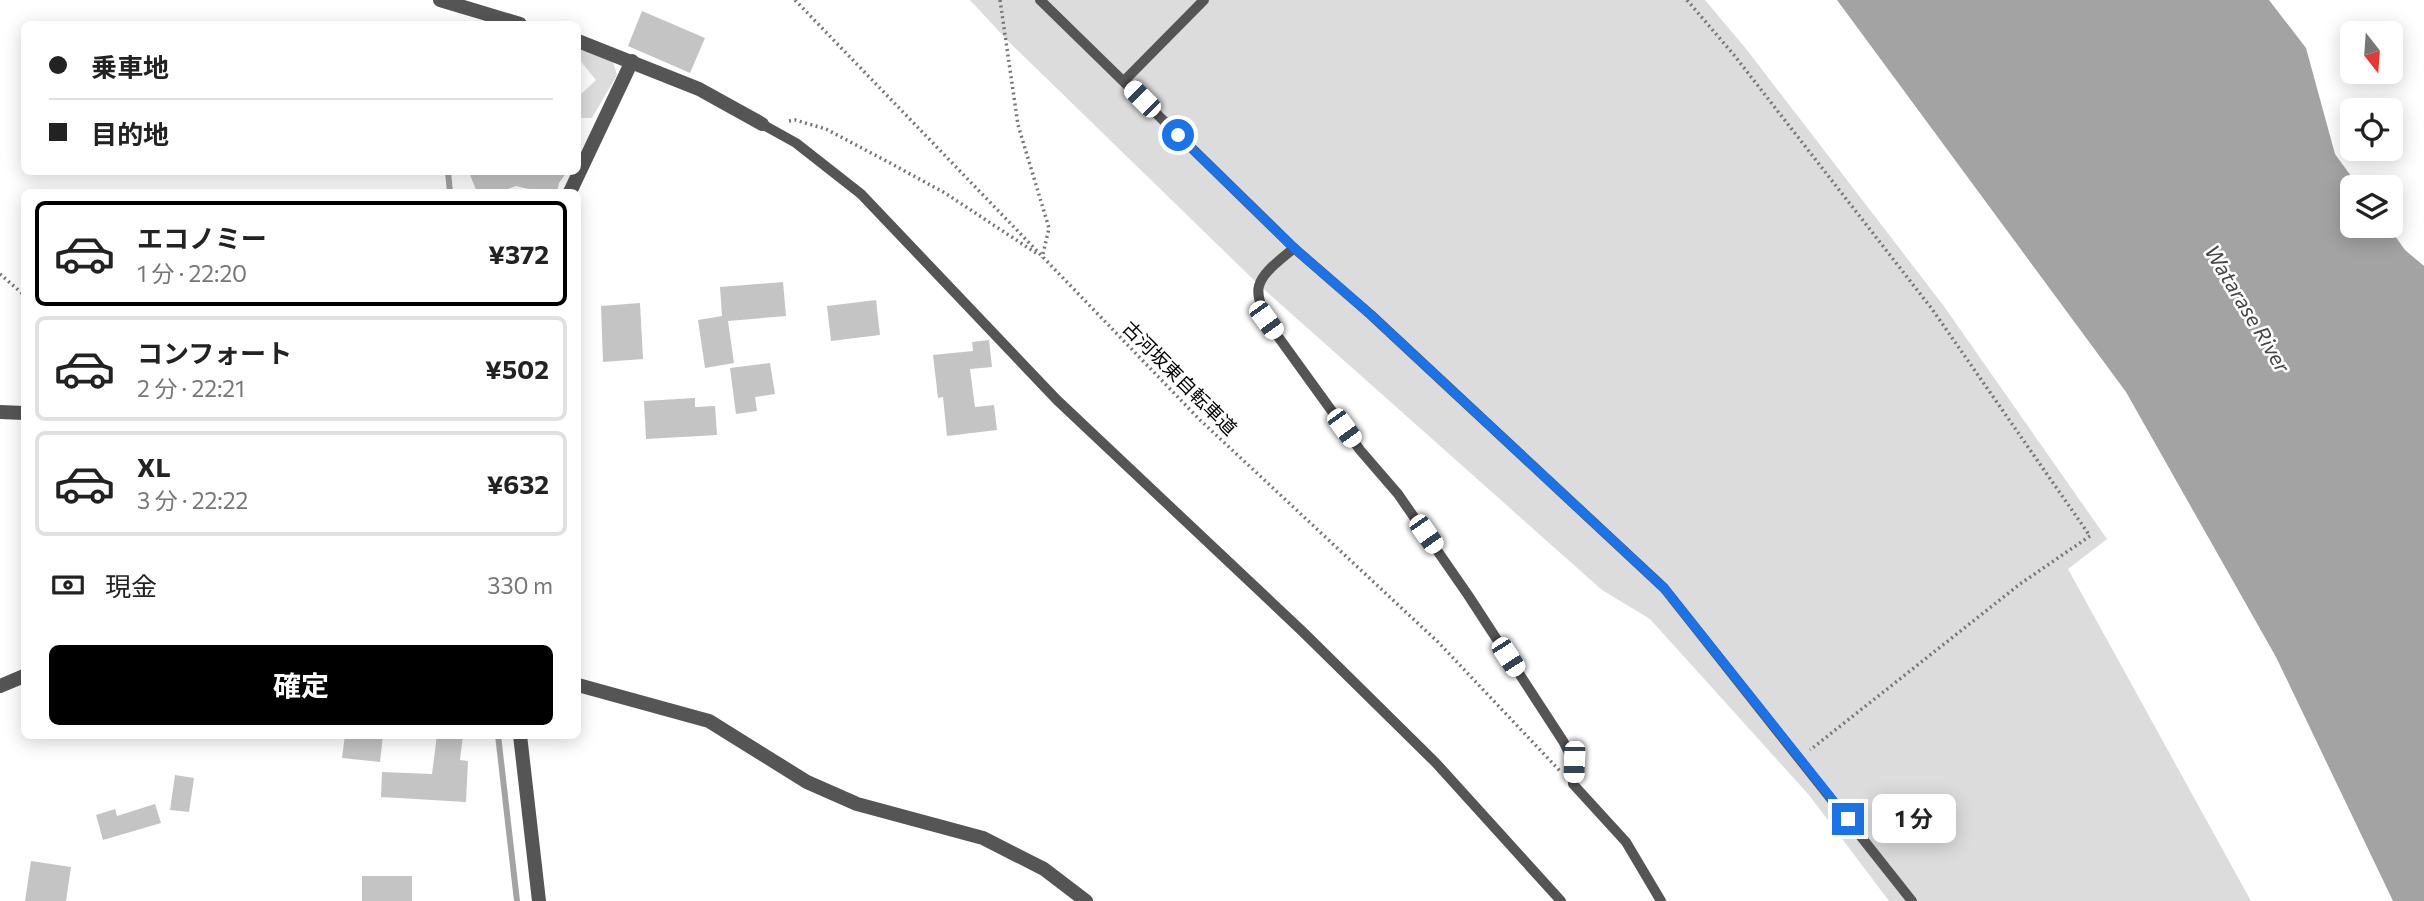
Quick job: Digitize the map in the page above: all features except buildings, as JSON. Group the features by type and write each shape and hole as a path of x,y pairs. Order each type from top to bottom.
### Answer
{"street":[{"path":"440,0 510,21"},
{"path":"581,42 699,89 762,124"},
{"path":"581,167 632,61"},
{"path":"0,412 21,413"},
{"path":"0,685 21,677"},
{"path":"581,686 709,721 807,782 857,804 983,838 1044,869 1086,901"},
{"path":"520,739 539,901"}],"lane":[{"path":"1040,0 1294,248 1370,314 1664,588 1912,901"},
{"path":"1124,81 1204,0"},
{"path":"762,124 804,149 861,194 1057,401 1302,631 1435,762 1561,901"},
{"path":"1294,248 1270,269 1259,285 1259,297 1266,320 1360,450 1398,494 1468,594 1563,741 1574,762 1573,784 1626,842 1661,901"}],"path":[{"name":"古河坂東自転車道","path":"795,0 1200,420 1438,642 1555,766"},
{"path":"762,124 795,120 827,129 945,193 1043,258 1049,228 1018,125 1000,0"},
{"path":"1687,0 1734,55 1932,309 2090,536 2020,584 1800,758"},
{"path":"0,274 21,292"}],"shaded area":[{"path":"970,0 1705,0 1747,50 1943,305 2107,539 2068,569 2251,901 1889,901 1809,795 1650,619 1602,590 1259,285 1007,40"},
{"path":"581,50 613,61 617,75 592,118 581,118 581,94 596,80 581,62"}],"water":[{"name":"Watarase River","path":"1837,0 2269,0 2306,48 2335,154 2350,175 2340,175 2340,238 2396,238 2405,250 2424,266 2424,901 2393,901 2276,657 2126,392"}],"waterway":[{"path":"448,175 450,189"},
{"path":"498,739 517,901"}],"route":[{"path":"1178,135 1294,248 1370,314 1664,588 1848,819"}]}
